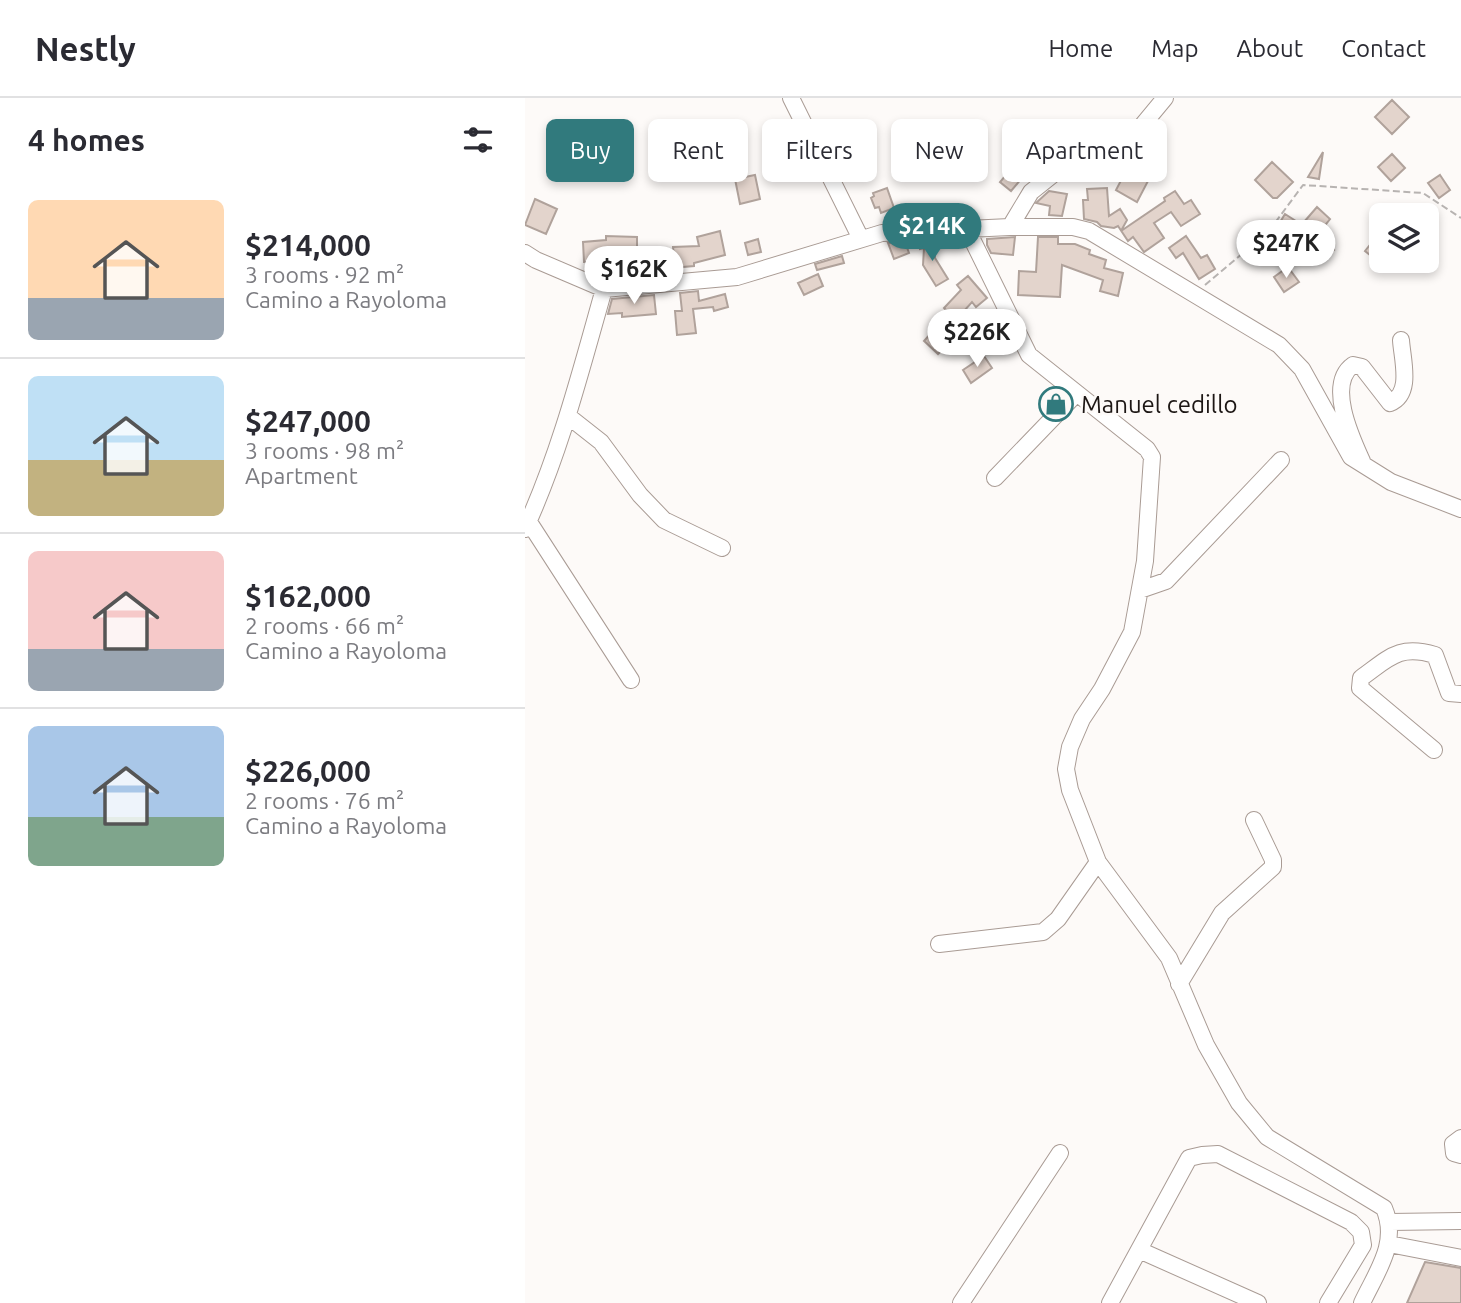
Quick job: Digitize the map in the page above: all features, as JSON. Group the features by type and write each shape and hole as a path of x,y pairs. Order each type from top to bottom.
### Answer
{"street":[{"path":"792,98 861,239"},
{"path":"1010,227 1031,192 1056,172 1126,145 1165,98"},
{"path":"525,253 604,289 737,277 882,233 1073,226 1089,231 1279,345 1302,369 1351,457 1391,482 1461,509"},
{"path":"967,229 1029,355 1147,449 1151,457 1145,561 1132,632 1102,689 1082,719 1070,747 1066,769 1070,790 1098,862 1169,958 1206,1045 1239,1104 1267,1137 1384,1208 1390,1222 1389,1244 1362,1303"},
{"path":"604,289 568,416 542,492 527,525 631,680"},
{"path":"1364,467 1344,418 1341,399 1344,377 1347,369 1353,365 1362,367 1382,394 1390,402 1394,402 1400,398 1404,385 1401,340"},
{"path":"995,478 1076,394"},
{"path":"568,416 601,442 640,495 664,520 722,548"},
{"path":"1140,590 1167,581 1281,460"},
{"path":"1434,750 1370,698 1360,688 1361,678 1398,652 1421,650 1435,655 1449,693 1461,694"},
{"path":"1179,984 1221,913 1273,867 1273,860 1254,820"},
{"path":"939,944 1043,932 1058,919 1098,862"},
{"path":"1461,1138 1453,1144 1454,1153 1461,1156"},
{"path":"961,1303 1060,1153"},
{"path":"1110,1303 1189,1158 1219,1154 1350,1223 1361,1232 1363,1245 1328,1303"},
{"path":"1390,1222 1461,1221"},
{"path":"1389,1244 1461,1258"},
{"path":"1139,1250 1258,1303"}],"path":[{"path":"1193,295 1269,230 1303,185 1423,193 1461,218"}],"building":[{"path":"1392,100 1409,117 1392,134 1375,117"},
{"path":"1323,152 1319,179 1308,177"},
{"path":"1392,154 1405,168 1391,181 1378,167"},
{"path":"1272,162 1293,182 1277,198 1273,198 1255,180"},
{"path":"755,175 760,199 740,204 736,182 748,182 748,176"},
{"path":"1440,175 1450,190 1439,198 1428,183"},
{"path":"1002,180 1002,182 1019,182 1011,191 1000,182"},
{"path":"1120,182 1147,182 1137,202 1116,190"},
{"path":"887,188 894,208 881,213 879,207 875,208 871,198 873,193"},
{"path":"1107,188 1109,216 1120,209 1127,220 1121,231 1118,226 1101,226 1097,222 1084,219 1083,200 1088,200 1087,189"},
{"path":"1049,191 1067,194 1062,216 1049,215 1050,206 1036,203"},
{"path":"1175,191 1184,204 1191,200 1200,214 1181,226 1171,212 1154,223 1164,238 1144,252 1133,237 1128,241 1121,231"},
{"path":"535,199 557,209 546,234 525,225"},
{"path":"1317,207 1330,219 1318,234 1304,222"},
{"path":"1285,214 1299,223 1290,238 1305,247 1294,264 1269,248"},
{"path":"720,231 725,255 694,263 694,266 671,268 670,272 605,268 605,260 584,262 583,242 606,240 606,236 637,237 637,256 674,256 673,247 699,246 697,237"},
{"path":"1186,236 1201,258 1207,255 1215,269 1199,279 1183,253 1176,258 1169,248"},
{"path":"1015,237 1013,255 991,253 987,245 987,239"},
{"path":"1038,237 1058,237 1058,244 1075,244 1090,250 1089,254 1106,260 1104,268 1123,273 1118,296 1100,291 1103,280 1062,265 1060,297 1018,295 1019,271 1036,272"},
{"path":"758,239 761,252 748,255 745,243"},
{"path":"1324,239 1334,250 1320,263 1311,252"},
{"path":"934,241 935,258 948,279 936,286 923,265 924,248 920,249 920,242"},
{"path":"905,242 909,253 894,259 888,243"},
{"path":"842,256 844,263 817,270 815,264"},
{"path":"1288,267 1299,282 1284,292 1274,277"},
{"path":"818,274 823,286 804,295 798,283"},
{"path":"968,276 987,298 976,307 972,302 956,320 944,308 961,290 957,285"},
{"path":"698,291 699,301 725,294 728,307 714,311 713,307 693,309 696,333 677,335 675,311 682,311 680,293"},
{"path":"654,295 656,314 622,317 622,313 608,314 612,299"},
{"path":"933,331 947,345 938,354 924,341"},
{"path":"984,356 992,368 971,383 963,370"},
{"path":"1425,1262 1461,1268 1461,1303 1407,1303"}],"place":[{"name":"Manuel cedillo","path":"1056,404"}]}
